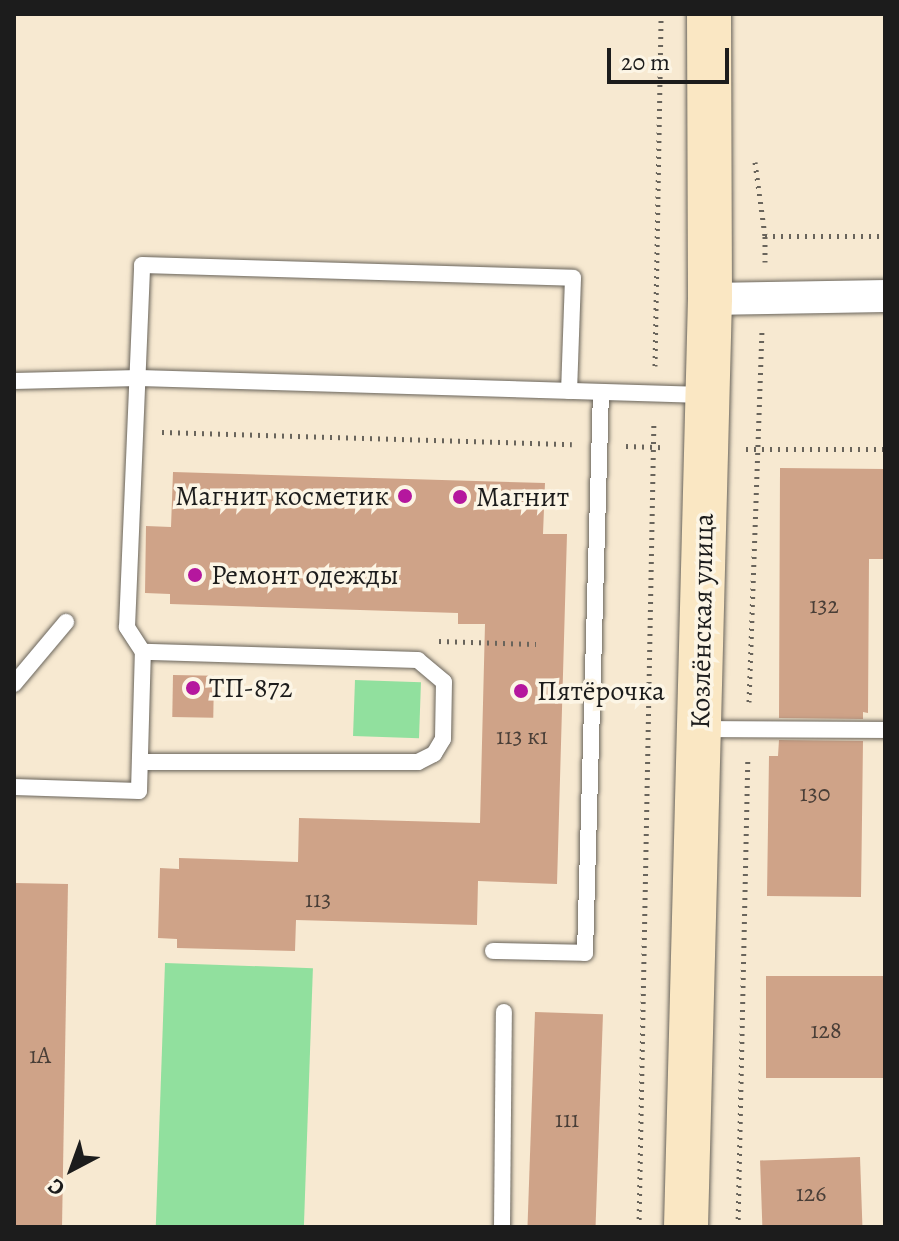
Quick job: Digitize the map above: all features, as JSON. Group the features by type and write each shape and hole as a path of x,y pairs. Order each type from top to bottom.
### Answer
{"street":[{"name":"Козлёнская улица","path":"686,1227 710,299 709,14"},
{"path":"710,299 885,296"}],"lane":[{"path":"14,787 139,791 143,652 127,627 142,265 573,278 569,391"},
{"path":"14,381 139,378 708,395"},
{"path":"493,951 585,953 601,392"},
{"path":"14,684 66,622"},
{"path":"140,762 427,759 443,739 444,682 418,660 143,652"},
{"path":"699,729 885,730"},
{"path":"502,1227 504,1012"}],"path":[{"path":"639,1227 661,14"},
{"path":"738,1227 749,728 765,236 753,149"},
{"path":"765,236 885,236"},
{"path":"136,431 757,450 885,449"},
{"path":"418,660 418,640 536,644"}],"green space":[{"path":"355,680 421,682 419,738 353,736"},
{"path":"165,963 313,968 304,1227 156,1227"}],"building":[{"path":"780,468 885,469 885,559 869,559 868,713 863,712 863,719 779,718"},
{"path":"173,472 545,483 543,534 567,534 557,884 478,881 477,925 296,920 295,951 177,948 177,939 158,938 160,868 179,869 179,858 298,862 299,818 480,823 485,624 458,624 458,613 170,604 170,594 145,593 146,526 171,527"},
{"name":"ТП-872","path":"173,675 214,676 213,718 172,717"},
{"path":"779,740 863,741 861,897 767,896 769,756 778,756"},
{"path":"14,883 68,884 62,1227 14,1227"},
{"path":"766,976 885,976 885,1078 766,1078"},
{"path":"535,1012 603,1014 596,1227 527,1227"},
{"path":"860,1157 862,1227 762,1227 760,1160"}],"place":[{"name":"Магнит косметик","path":"405,496"},
{"name":"Магнит","path":"460,497"},
{"name":"Ремонт одежды","path":"195,575"},
{"name":"ТП-872","path":"193,688"},
{"name":"Пятёрочка","path":"521,691"}]}
